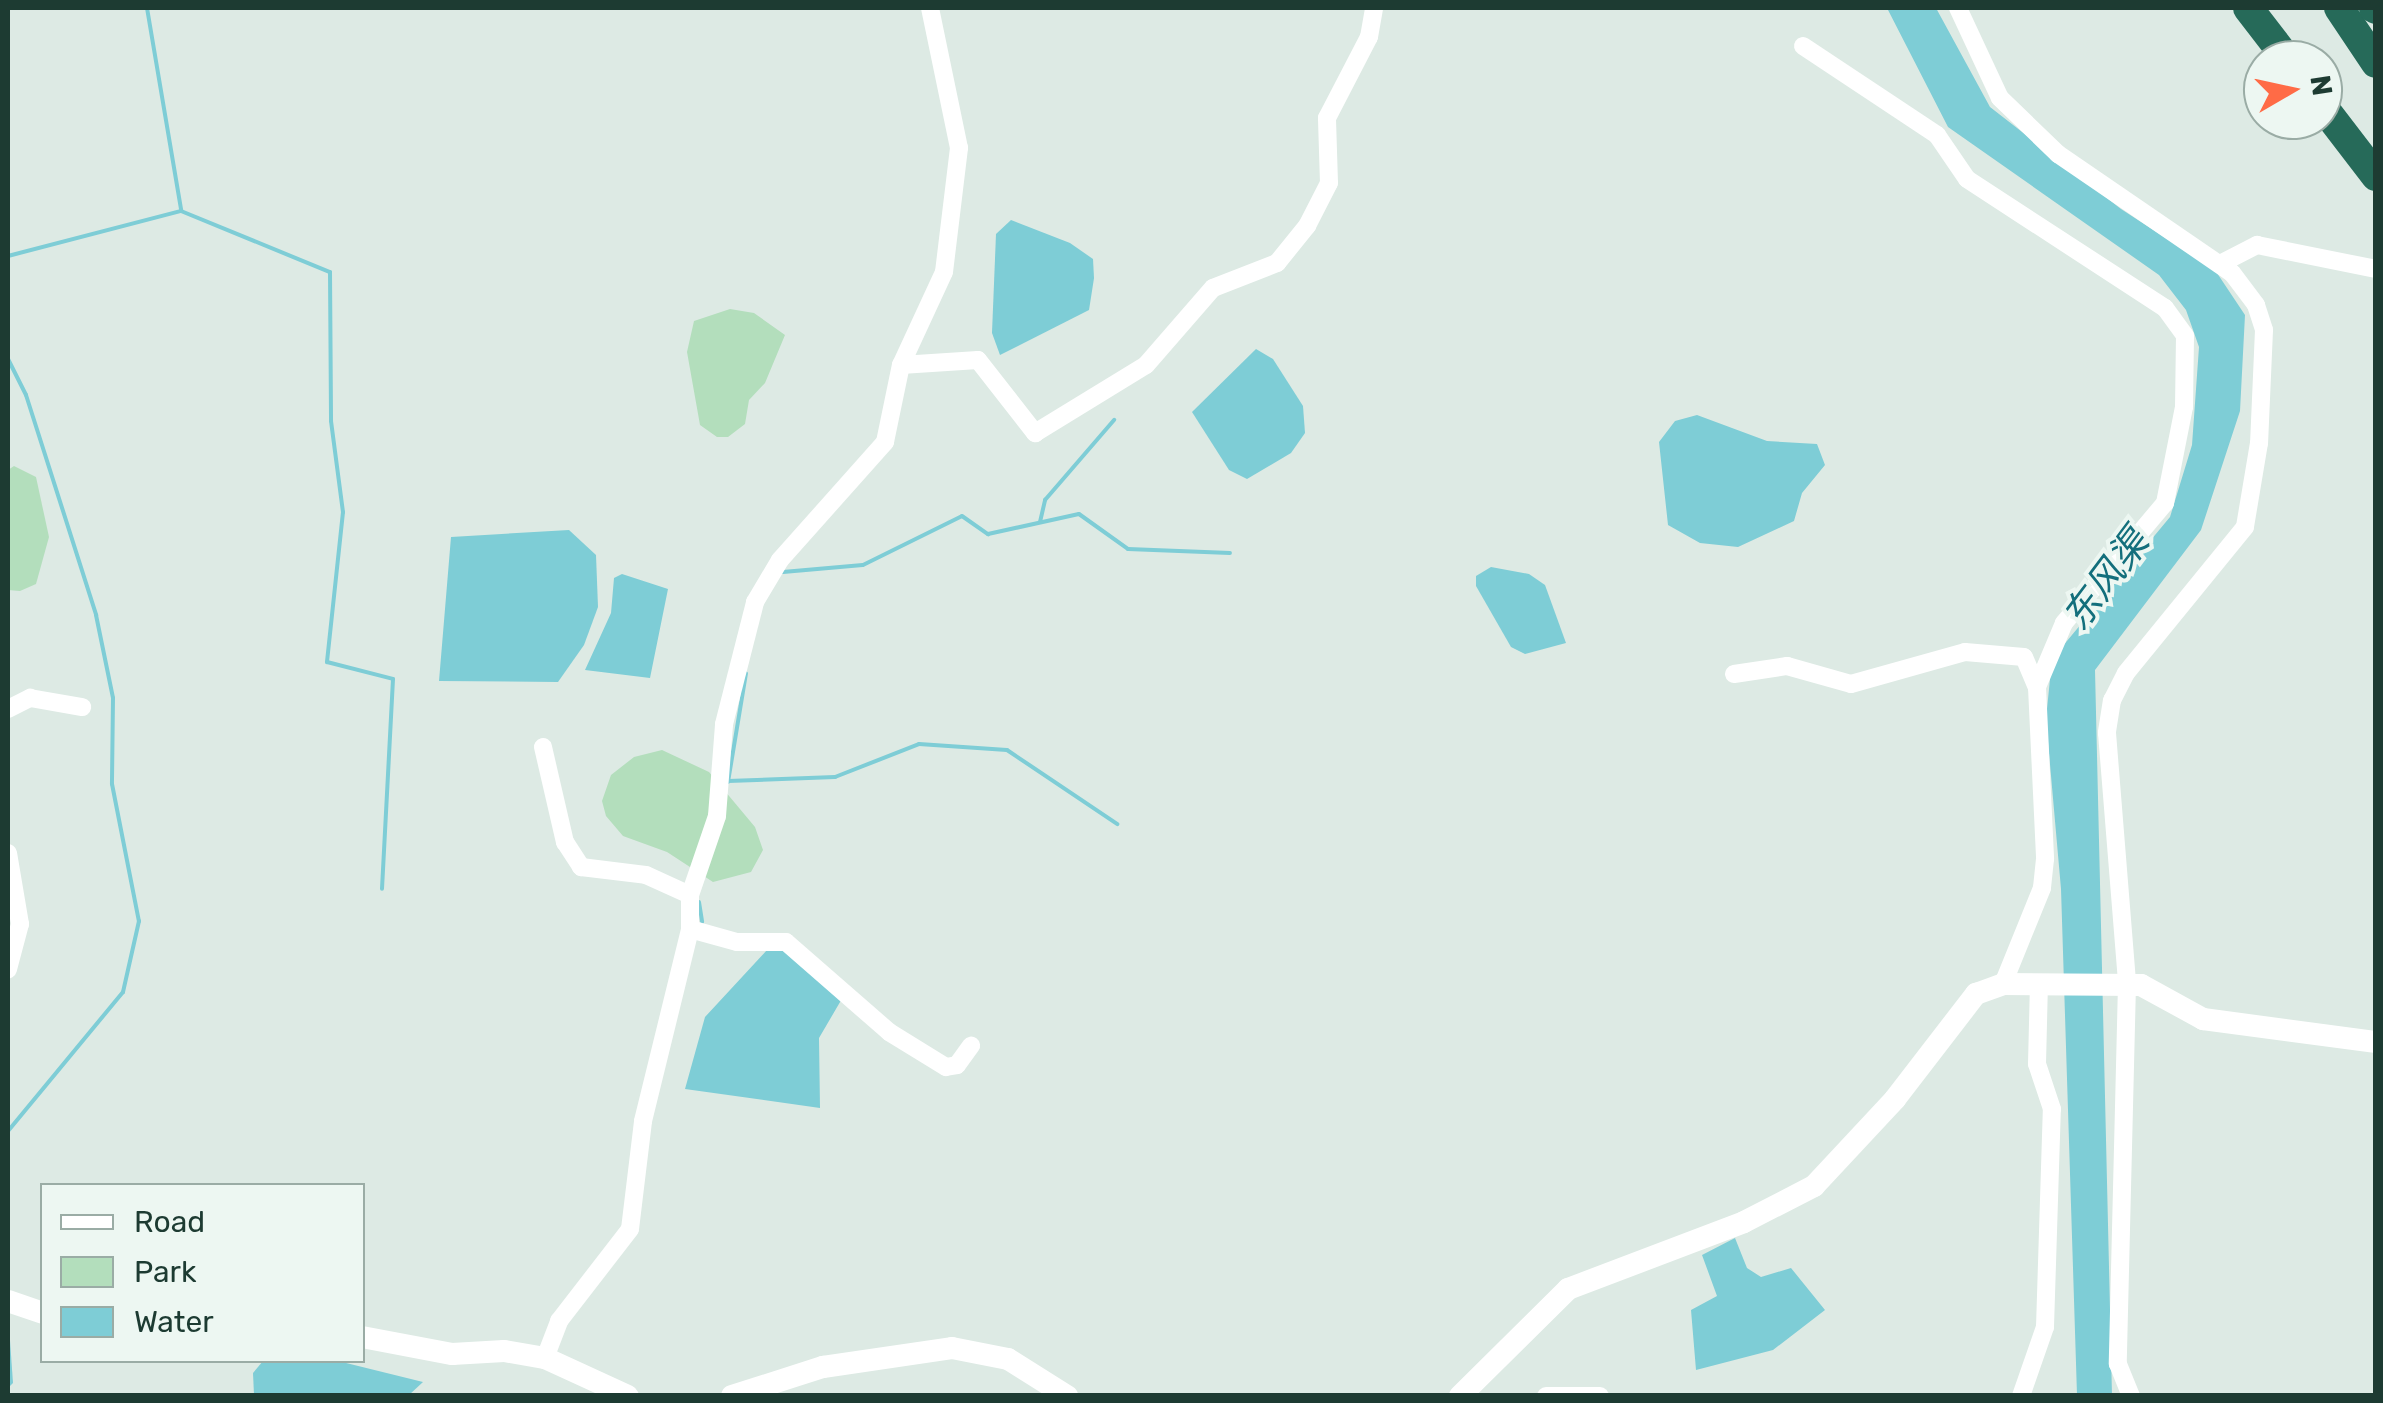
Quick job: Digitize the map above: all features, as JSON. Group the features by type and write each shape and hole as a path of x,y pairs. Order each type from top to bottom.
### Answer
{"highway":[{"path":"2248,8 2273,40"},
{"path":"2338,8 2376,63"},
{"path":"2343,133 2376,176"}],"street":[{"path":"545,1358 560,1321 630,1230 644,1121 690,928 690,895 717,816 724,724 756,602 780,560 885,442 902,365 944,272 953,228 959,148 930,8"},
{"path":"902,365 978,360 1035,434 1146,364 1213,288 1277,263 1307,226 1329,183 1327,118 1369,36 1374,8"},
{"path":"1958,8 2000,98 2058,154 2220,264 2256,305 2264,330 2259,442 2245,527 2126,672 2112,700 2107,733 2121,983 2118,1364 2130,1396"},
{"path":"1804,46 1937,136 1966,179 2165,308 2186,336 2184,407 2166,503 2064,623 2037,686"},
{"path":"2220,264 2256,245 2376,269"},
{"path":"1734,674 1787,666 1851,684 1965,652 2024,657 2037,686 2045,859 2042,888 2003,984"},
{"path":"8,709 30,698 82,708"},
{"path":"542,747 565,842 581,867 646,875 690,895"},
{"path":"8,852 20,924 8,969"},
{"path":"690,928 736,942 786,942 889,1032 946,1067 971,1046"},
{"path":"2020,1396 2045,1327 2052,1109 2038,1064 2048,983"},
{"path":"1460,1396 1568,1289 1744,1222 1814,1186 1895,1099 1976,994 2003,984 2121,983 2217,1022 2344,1033 2376,1042"},
{"path":"8,1301 40,1312"},
{"path":"365,1338 452,1354 504,1351 545,1358 628,1396"},
{"path":"732,1396 822,1366 952,1348 1008,1359 1066,1396"},
{"path":"1550,1395 1600,1396"}],"green space":[{"path":"730,309 754,313 785,335 765,383 749,400 745,424 728,437 717,437 700,425 687,352 694,321"},
{"path":"14,466 36,477 49,537 36,584 20,591 8,590 8,470"},
{"path":"662,750 709,772 755,827 763,850 751,872 713,882 667,852 623,836 606,816 602,801 611,775 634,757"}],"water":[{"path":"1887,8 1936,8 1990,107 2121,209 2215,270 2245,315 2240,411 2201,530 2095,670 2112,1395 2077,1395 2061,889 2046,719 2052,659 2170,517 2192,445 2199,347 2186,310 2159,275 1948,127"},
{"path":"1011,220 1070,243 1093,259 1094,278 1089,310 1000,355 992,333 996,234"},
{"path":"1256,349 1273,359 1303,406 1305,433 1291,453 1247,479 1229,470 1192,412"},
{"path":"1697,415 1767,441 1817,444 1825,465 1802,493 1794,521 1738,547 1700,543 1668,525 1659,442 1675,421"},
{"path":"569,530 596,555 598,607 584,645 558,682 439,681 451,537"},
{"path":"1491,567 1529,574 1545,585 1566,643 1525,654 1511,647 1476,586 1476,576"},
{"path":"622,574 668,589 650,678 585,670 611,613 614,578"},
{"path":"781,947 843,997 819,1038 820,1108 685,1089 705,1017 767,950"},
{"path":"1735,1238 1747,1268 1761,1277 1791,1268 1825,1310 1773,1350 1696,1370 1691,1310 1717,1296 1702,1255"},
{"path":"8,1312 13,1383 8,1388"},
{"path":"261,1363 346,1363 423,1382 409,1395 254,1395 253,1373"}],"waterway":[{"path":"147,8 181,210"},
{"path":"8,256 181,211 330,272 331,421 343,512 327,662 393,679 382,889"},
{"path":"8,359 26,395 96,615 113,698 112,784 139,921 123,992 8,1131"},
{"path":"1040,522 1045,500 1114,420"},
{"path":"783,572 863,565 962,516 988,534 1079,514 1128,549 1230,553"},
{"path":"728,782 746,673"},
{"path":"728,781 835,777 919,744 1007,750 1117,824"},
{"path":"699,902 702,922"}],"water label":[{"name":"东风渠","path":"2106,580"}]}
